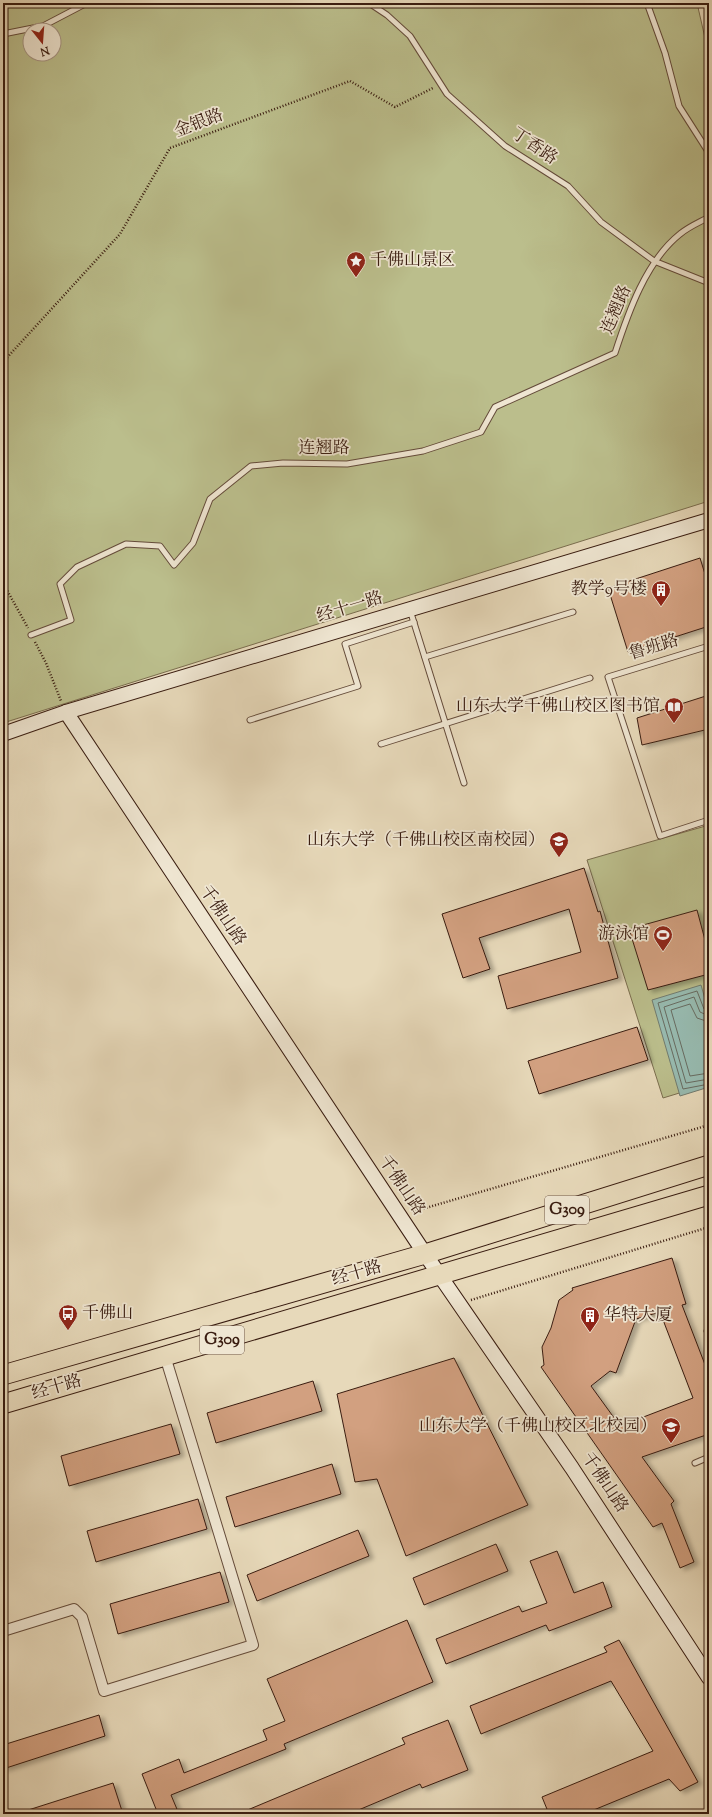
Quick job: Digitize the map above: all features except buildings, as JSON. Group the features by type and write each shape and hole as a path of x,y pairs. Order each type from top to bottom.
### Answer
{"highway":[{"name":"经十路","path":"3,1375 425,1254 709,1165"},
{"name":"经十路","path":"3,1404 709,1195"}],"main road":[{"name":"经十一路","path":"3,734 66,712 412,616 709,520"},
{"name":"千佛山路","path":"66,712 425,1254 577,1475 709,1678"}],"street":[{"path":"3,1631 74,1609 82,1618 104,1691 253,1645 165,1356"}],"lane":[{"path":"3,34 43,26 87,3"},
{"name":"丁香路","path":"369,3 387,15 410,36 447,94 505,146 568,186 601,222 654,261 709,283"},
{"path":"647,3 665,53 679,106 709,153"},
{"path":"654,261 680,234 709,217"},
{"name":"连翘路","path":"31,635 71,620 60,584 77,567 126,544 160,546 174,565 193,543 210,499 251,466 283,463 347,464 423,451 481,432 495,407 614,353 626,320 654,261"},
{"path":"425,657 573,612"},
{"path":"250,720 358,686 345,644 412,616 464,783"},
{"name":"鲁班路","path":"709,646 608,676 660,836 709,820"},
{"path":"381,744 590,678"},
{"path":"709,1329 707,1331 709,1336"},
{"path":"695,1463 709,1457"}],"path":[{"name":"金银路","path":"3,362 120,234 170,148 350,81 396,106 442,85"},
{"path":"3,325 6,334 3,358"},
{"path":"3,583 46,663 66,712"},
{"path":"399,1215 709,1125"},
{"path":"459,1303 709,1227"}],"green space":[{"name":"千佛山景区","path":"3,3 697,3 705,38 709,37 709,501 3,723"},
{"name":"游泳馆","path":"709,825 709,1084 663,1098 587,860"}],"water":[{"path":"701,985 709,1013 709,1087 680,1096 652,1000"}],"place":[{"name":"千佛山景区","path":"356,278"},
{"name":"教学9号楼","path":"661,607"},
{"name":"山东大学千佛山校区图书馆","path":"674,724"},
{"name":"山东大学（千佛山校区南校园）","path":"559,858"},
{"name":"游泳馆","path":"663,952"},
{"name":"千佛山","path":"68,1331"},
{"name":"华特大厦","path":"590,1333"},
{"name":"山东大学（千佛山校区北校园）","path":"671,1444"}]}
